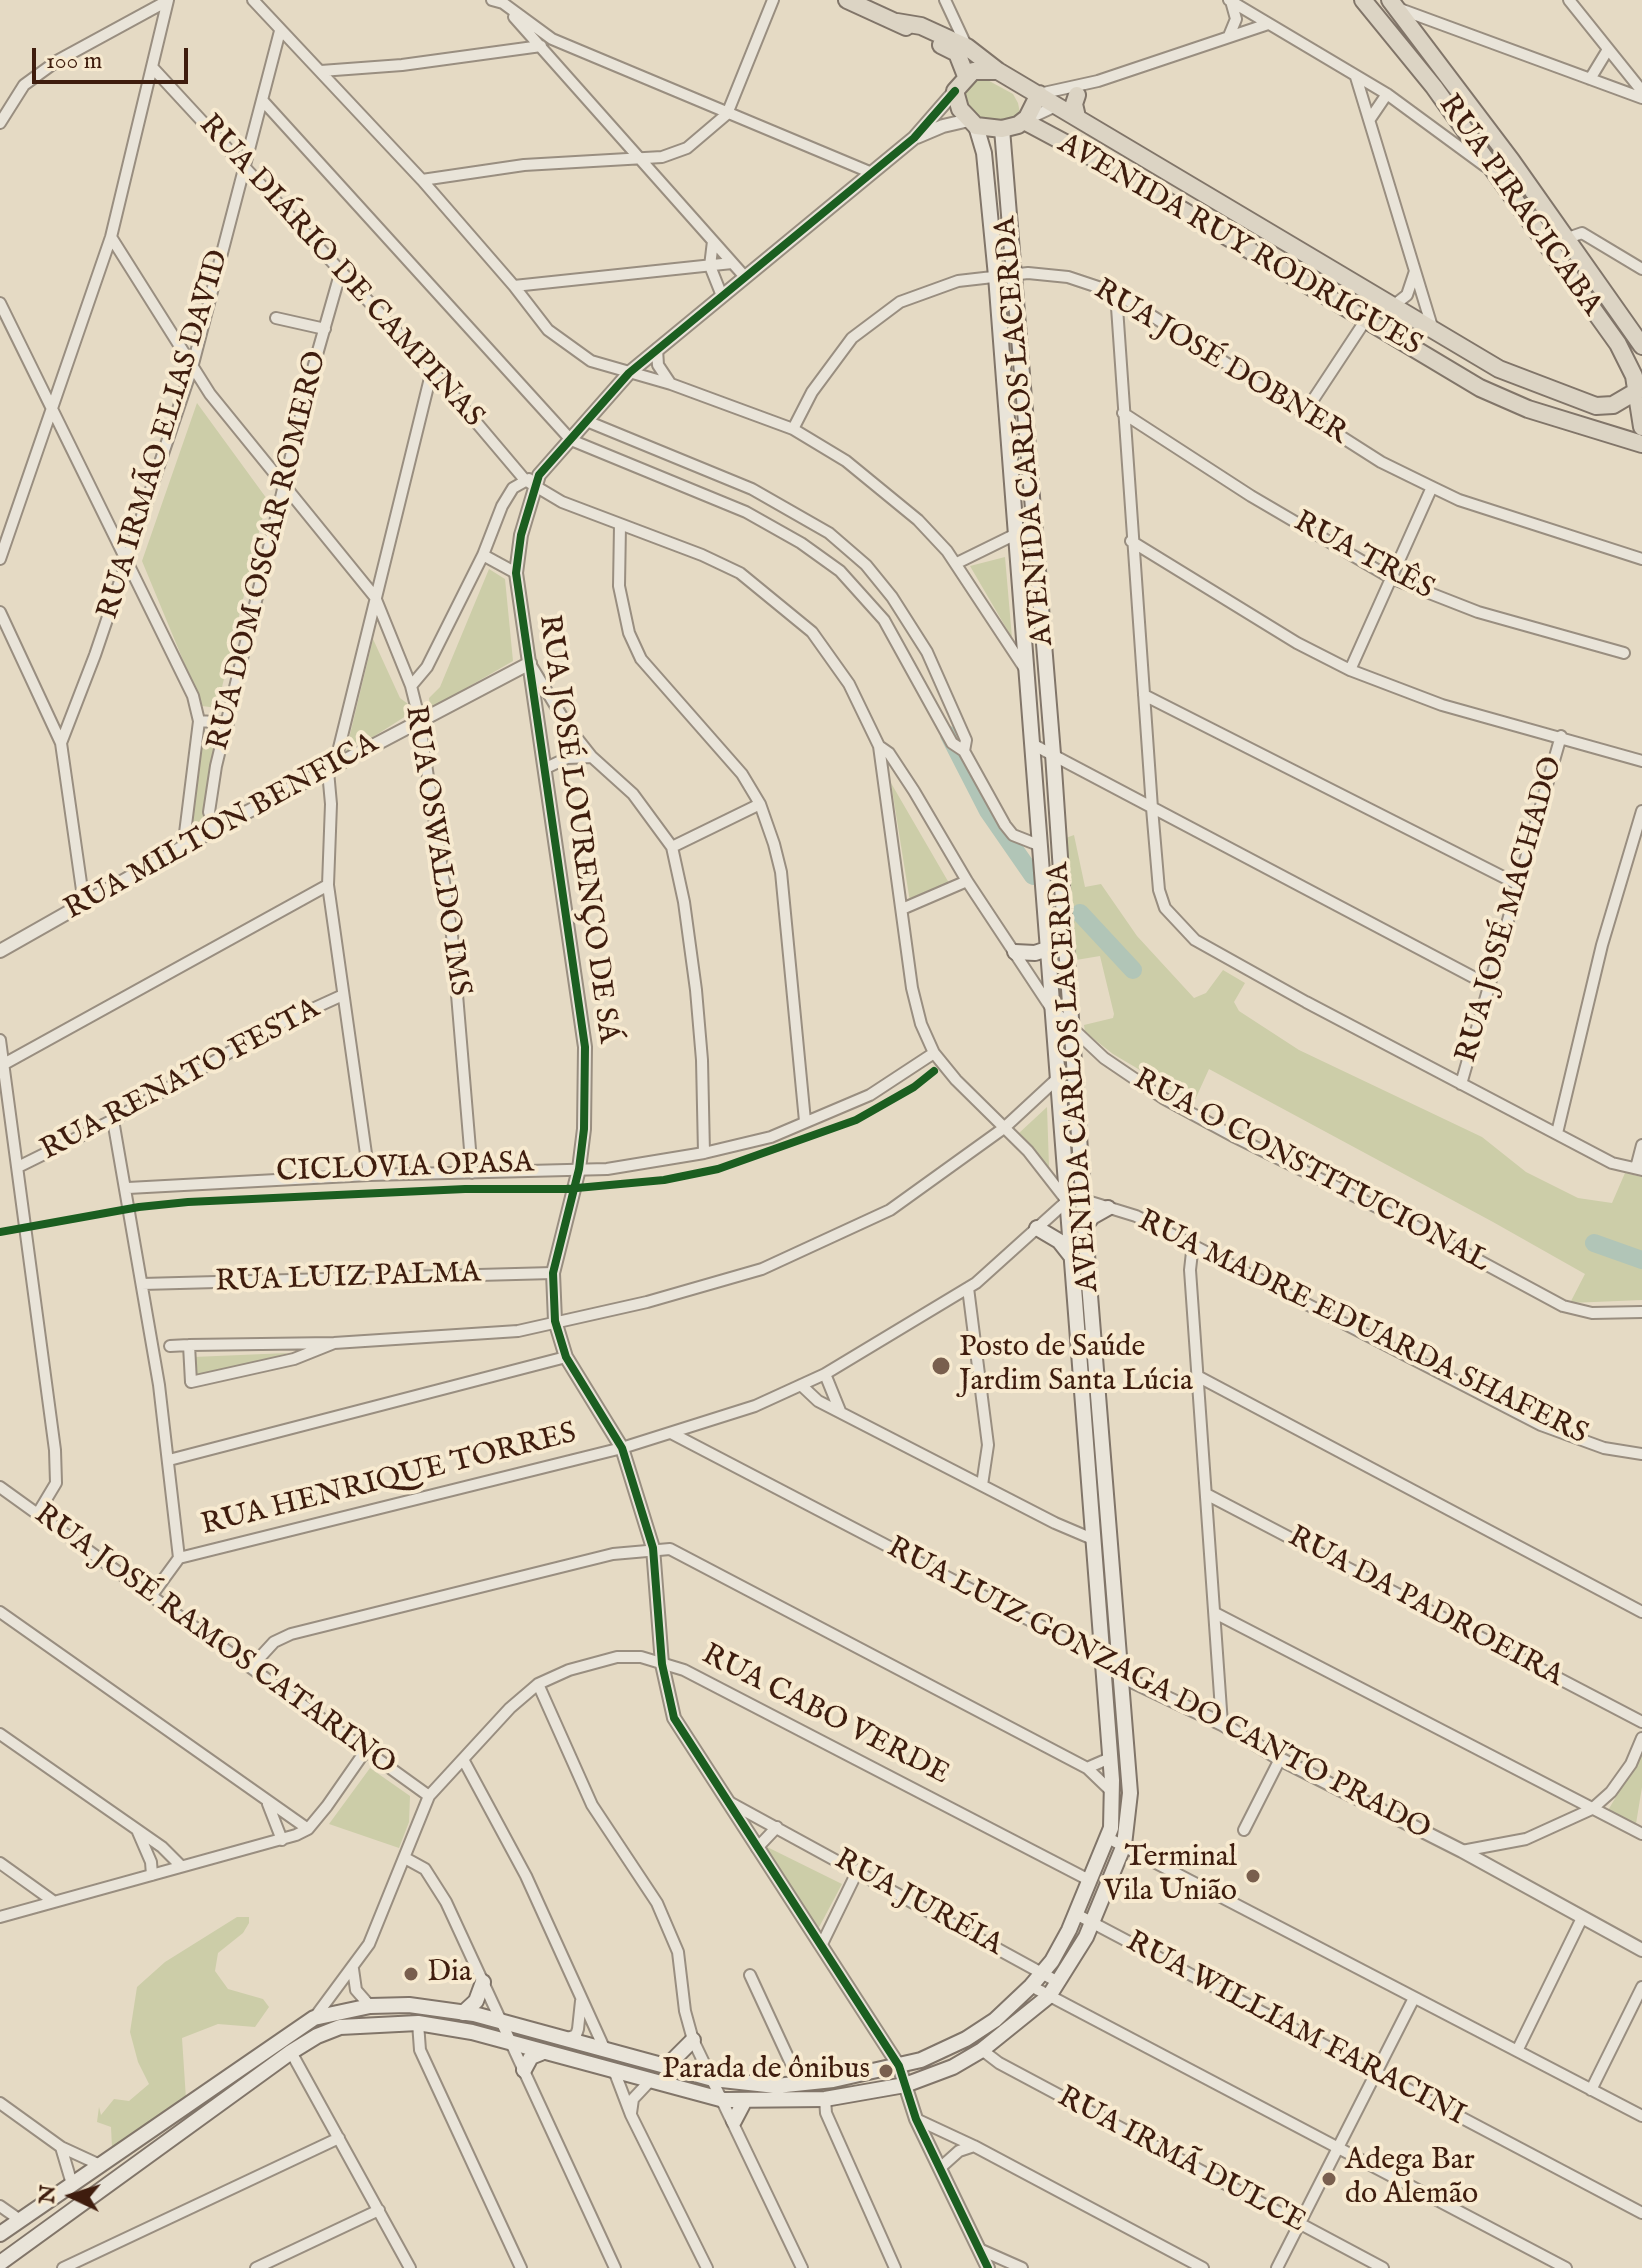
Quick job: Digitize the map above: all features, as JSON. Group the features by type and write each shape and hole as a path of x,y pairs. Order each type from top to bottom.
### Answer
{"main road":[{"name":"AVENIDA RUY RODRIGUES","path":"847,0 957,53 966,76"},
{"name":"RUA PIRACICABA","path":"1363,0 1434,87 1465,142 1499,178 1618,344 1639,390 1642,427"},
{"name":"RUA PIRACICABA","path":"1395,4 1642,346"},
{"name":"AVENIDA RUY RODRIGUES","path":"897,22 943,35 967,47 998,71 1499,369 1596,406 1613,405 1639,390"},
{"path":"973,123 957,103 955,91 966,76 981,69 998,71"},
{"path":"1024,121 1039,94"},
{"path":"1077,95 1074,104 1077,117"},
{"name":"AVENIDA RUY RODRIGUES","path":"973,123 1002,129 1024,121 1112,168 1480,388 1528,409 1642,444"},
{"name":"AVENIDA CARLOS LACERDA","path":"0,2234 314,2018 370,2006 409,2005 502,2022 713,2079 776,2086 862,2075 899,2066 966,2039 995,2020 1042,1973 1076,1914 1108,1838 1113,1815 1112,1792 1096,1545 1051,1008 996,276 984,153 973,123"},
{"name":"AVENIDA CARLOS LACERDA","path":"0,2263 291,2052 317,2036 340,2027 418,2023 472,2032 724,2100 825,2099 905,2085 953,2067 982,2050 1049,1996 1092,1923 1124,1845 1130,1793 1053,754 1002,129"},
{"path":"1365,321 1386,301"},
{"path":"1015,952 1035,953 1047,949"},
{"path":"1086,1225 1092,1217 1108,1208"},
{"path":"1037,1228 1059,1241 1072,1258"},
{"path":"1096,1545 1112,1551"},
{"path":"463,2013 476,2001 483,1982"},
{"path":"666,2067 693,2040"},
{"path":"524,2070 531,2057 541,2053"},
{"path":"734,2121 744,2102"}],"street":[{"path":"253,0 422,180 548,330 567,347 601,366 671,384 793,429 846,461 896,500 957,563 1025,669"},
{"path":"422,180 524,165 662,157 687,148 727,114 773,0"},
{"path":"1230,0 1465,142"},
{"path":"1229,36 1236,19 1230,0"},
{"path":"1569,0 1642,91"},
{"path":"0,559 111,237 168,1"},
{"path":"0,123 24,85 57,61 168,1"},
{"path":"498,1 552,39 872,173"},
{"path":"498,1 595,104 745,277"},
{"path":"943,35 946,2"},
{"path":"946,2 967,47"},
{"path":"1395,4 1642,98"},
{"path":"1039,94 1098,81 1268,24"},
{"name":"RUA IRMÃO ELIAS DAVID","path":"61,743 192,368 280,31"},
{"path":"321,71 402,65 539,47 552,39"},
{"path":"1590,79 1607,51"},
{"name":"RUA DIÁRIO DE CAMPINAS","path":"152,67 533,481"},
{"path":"1356,77 1433,330"},
{"path":"1024,121 1098,81"},
{"path":"914,138 955,91"},
{"path":"1370,121 1374,108 1387,94"},
{"path":"263,101 571,440 746,512 809,548 840,571 884,620 952,743 964,751 1005,825 1013,835 1041,846"},
{"path":"914,138 943,126 973,123"},
{"name":"RUA OSWALDO IMS","path":"472,1173 452,935 419,718 411,686 427,667 513,488 533,481 589,422 629,373 914,138"},
{"path":"1565,239 1582,233 1642,269"},
{"path":"111,237 192,368 375,597 411,686"},
{"path":"713,241 710,266 722,296"},
{"path":"514,286 732,263"},
{"path":"1386,301 1407,295 1415,271"},
{"name":"RUA DOM OSCAR ROMERO","path":"215,829 209,812 216,766 340,274"},
{"name":"RUA JOSÉ DOBNER","path":"793,429 834,360 875,318 927,289 996,276 1077,279 1116,293 1381,462 1459,500 1642,559"},
{"path":"1116,293 1152,808 1159,890 1165,908 1195,940 1612,1163 1639,1169 1642,1145"},
{"path":"0,303 187,684 199,721 183,849"},
{"path":"276,318 325,329"},
{"path":"1305,412 1365,321"},
{"path":"657,349 658,365 671,384"},
{"path":"369,1175 328,885 331,804 328,771 337,756 432,370"},
{"name":"RUA TRÊS","path":"1123,413 1251,496 1391,578 1478,612 1624,653"},
{"path":"589,422 752,489 829,533 866,565 892,597 927,652 966,740 964,751"},
{"name":"RUA O CONSTITUCIONAL","path":"533,481 620,525 728,568 786,608 828,649 879,746 889,753 914,791 967,881 1051,1008 1104,1058 1163,1098 1411,1224 1563,1306 1592,1313 1642,1312"},
{"name":"RUA JOSÉ LOURENÇO DE SÁ","path":"533,481 518,545 516,573 585,1047 587,1091 579,1169 553,1273 555,1321 566,1357 622,1448 653,1548 662,1664 674,1718 899,2066 916,2119 988,2268"},
{"path":"1350,670 1432,487"},
{"path":"620,525 619,586 629,633 641,659 742,774 760,804 781,872 805,1121"},
{"path":"957,563 1016,534 1035,533"},
{"path":"1131,541 1297,643 1350,670 1442,705 1642,761"},
{"path":"483,555 516,573"},
{"path":"0,612 61,743 84,904"},
{"path":"530,663 569,728 592,757 633,794 672,847 684,902 696,990 702,1060 704,1153"},
{"name":"RUA MILTON BENFICA","path":"0,951 419,718 530,663"},
{"path":"1144,695 1521,886"},
{"path":"199,721 228,723"},
{"name":"RUA JOSÉ MACHADO","path":"1461,1084 1521,886 1561,736"},
{"path":"1032,744 1490,986"},
{"path":"879,746 912,988 921,1024 934,1053 1028,1151 1067,1201"},
{"path":"546,768 567,758 592,757"},
{"path":"672,847 760,804"},
{"path":"1557,1133 1602,945 1642,811"},
{"path":"902,909 967,881"},
{"path":"4,1064 328,885"},
{"name":"RUA RENATO FESTA","path":"18,1167 113,1120 275,1026 343,995"},
{"path":"0,1040 55,1450 56,1483 38,1513"},
{"path":"128,1188 369,1175 607,1169 704,1153 771,1137 870,1095 934,1053"},
{"path":"170,1346 334,1343 494,1333 704,1287 762,1269 890,1210 1004,1128 1058,1078"},
{"path":"113,1120 128,1188 169,1460 179,1558"},
{"name":"RUA MADRE EDUARDA SHAFERS","path":"1067,1201 1084,1200 1136,1216 1541,1425 1604,1448 1642,1454"},
{"name":"RUA HENRIQUE TORRES","path":"152,1595 179,1558 622,1448 755,1406 825,1374 968,1288 1067,1201"},
{"path":"1193,1243 1190,1270 1222,1724"},
{"name":"RUA LUIZ PALMA","path":"142,1284 553,1273"},
{"path":"968,1288 988,1445 982,1485"},
{"path":"189,1345 194,1384 294,1359 334,1343"},
{"path":"169,1460 566,1357"},
{"path":"825,1374 840,1411"},
{"path":"1199,1377 1642,1612"},
{"path":"801,1385 818,1401 1096,1545"},
{"name":"RUA LUIZ GONZAGA DO CANTO PRADO","path":"673,1434 1104,1659 1123,1677 1222,1724 1280,1759 1462,1851 1642,1950"},
{"name":"RUA JOSÉ RAMOS CATARINO","path":"0,1487 429,1796"},
{"name":"RUA DA PADROEIRA","path":"1208,1495 1642,1722"},
{"path":"252,1666 274,1642 291,1634 613,1554 653,1548 670,1549 706,1565 1087,1768 1112,1792"},
{"path":"0,1612 308,1829"},
{"path":"1215,1613 1642,1834"},
{"name":"RUA CABO VERDE","path":"314,2018 369,1944 429,1796 464,1761 482,1736 538,1684 569,1670 617,1657 641,1657 684,1670 1089,1880"},
{"path":"538,1684 592,1805 657,1903 670,1932 678,1952 685,2011 693,2040 734,2121 798,2267"},
{"path":"0,1734 137,1830 181,1866"},
{"path":"1462,1851 1526,1839 1592,1809 1611,1792 1631,1764 1642,1738"},
{"path":"0,1917 282,1840 308,1829 366,1750"},
{"path":"1087,1768 1110,1758"},
{"path":"1244,1830 1280,1759"},
{"path":"464,1761 526,1876 605,2050"},
{"name":"RUA JURÉIA","path":"727,1800 1058,1982"},
{"path":"267,1802 282,1840"},
{"path":"757,1848 777,1827"},
{"path":"137,1830 151,1862 152,1875"},
{"path":"1108,1838 1642,2116"},
{"path":"405,1858 425,1869 446,1902 615,2268"},
{"path":"0,1863 53,1901"},
{"path":"821,1946 858,1870"},
{"name":"RUA WILLIAM FARACINI","path":"1076,1914 1642,2213"},
{"path":"1517,2051 1582,1918"},
{"path":"353,1969 356,1990 370,2006"},
{"path":"750,1975 800,2083"},
{"path":"1031,1986 1566,2268"},
{"path":"1591,2090 1642,1987"},
{"path":"1277,2268 1379,2073 1414,1998"},
{"path":"566,2039 578,2029 581,1999"},
{"path":"418,2023 420,2050 521,2268"},
{"name":"RUA IRMÃ DULCE","path":"982,2050 1383,2268"},
{"path":"291,2052 410,2268"},
{"path":"615,2073 631,2115 707,2268"},
{"path":"631,2115 633,2099 649,2082"},
{"path":"825,2099 826,2113 895,2268"},
{"path":"0,2103 61,2147 100,2165"},
{"path":"916,2119 974,2146 1203,2268"},
{"path":"63,2268 339,2138"},
{"path":"940,2168 950,2157 974,2146"},
{"path":"61,2147 72,2184"},
{"path":"0,2206 20,2220"},
{"path":"256,2268 379,2210"},
{"path":"979,2249 1022,2268"}],"green space":[{"path":"982,77 1013,94 1020,113 1013,123 982,118 965,104 962,86"},
{"path":"197,403 267,499 217,708 202,706 142,561"},
{"path":"1005,557 1012,638 970,566"},
{"path":"489,569 505,579 513,661 430,709 429,698 440,687"},
{"path":"373,639 400,698 408,704 409,714 345,755"},
{"path":"223,729 200,836 187,837 201,732"},
{"path":"891,783 949,883 910,902"},
{"path":"1074,835 1085,887 1101,884 1137,936 1194,998 1206,993 1223,970 1245,983 1234,1002 1239,1011 1299,1050 1482,1137 1526,1172 1578,1198 1612,1203 1625,1173 1642,1177 1642,1300 1570,1303 1585,1274 1493,1222 1209,1069 1194,1102 1113,1054 1085,1032 1084,1025 1113,1018 1114,1014 1100,956 1076,960 1063,839"},
{"path":"1047,1107 1049,1167 1018,1134"},
{"path":"288,1353 194,1382 193,1357"},
{"path":"1642,1753 1642,1787 1635,1830 1607,1812"},
{"path":"370,1768 410,1796 409,1822 399,1848 329,1824"},
{"path":"759,1843 842,1884 816,1933"},
{"path":"237,1917 249,1917 249,1923 243,1933 218,1953 215,1971 228,1989 263,1999 269,2007 255,2027 218,2024 182,2038 186,2099 112,2148 111,2127 97,2122 99,2107 101,2115 114,2099 129,2101 149,2084 138,2062 130,2032 137,1987 165,1962"}],"waterway":[{"path":"949,735 988,811 1033,876"},
{"path":"1080,913 1133,970"},
{"path":"1594,1243 1642,1260"}],"cycle path":[{"path":"955,91 914,138 629,373 539,475 521,535 516,573 585,1047 584,1129 579,1169 553,1273 555,1321 566,1357 622,1448 653,1548 662,1664 674,1718 899,2066 916,2119 988,2268"},
{"name":"CICLOVIA OPASA","path":"0,1232 139,1207 188,1202 465,1189 566,1189 664,1180 718,1169 856,1120 914,1087 934,1071"}],"place":[{"name":"Posto de Saúde Jardim Santa Lúcia","path":"941,1366"},
{"name":"Terminal Vila União","path":"1253,1876"},
{"name":"Dia","path":"411,1974"},
{"name":"Parada de ônibus","path":"886,2071"},
{"name":"Adega Bar do Alemão","path":"1329,2179"}]}
